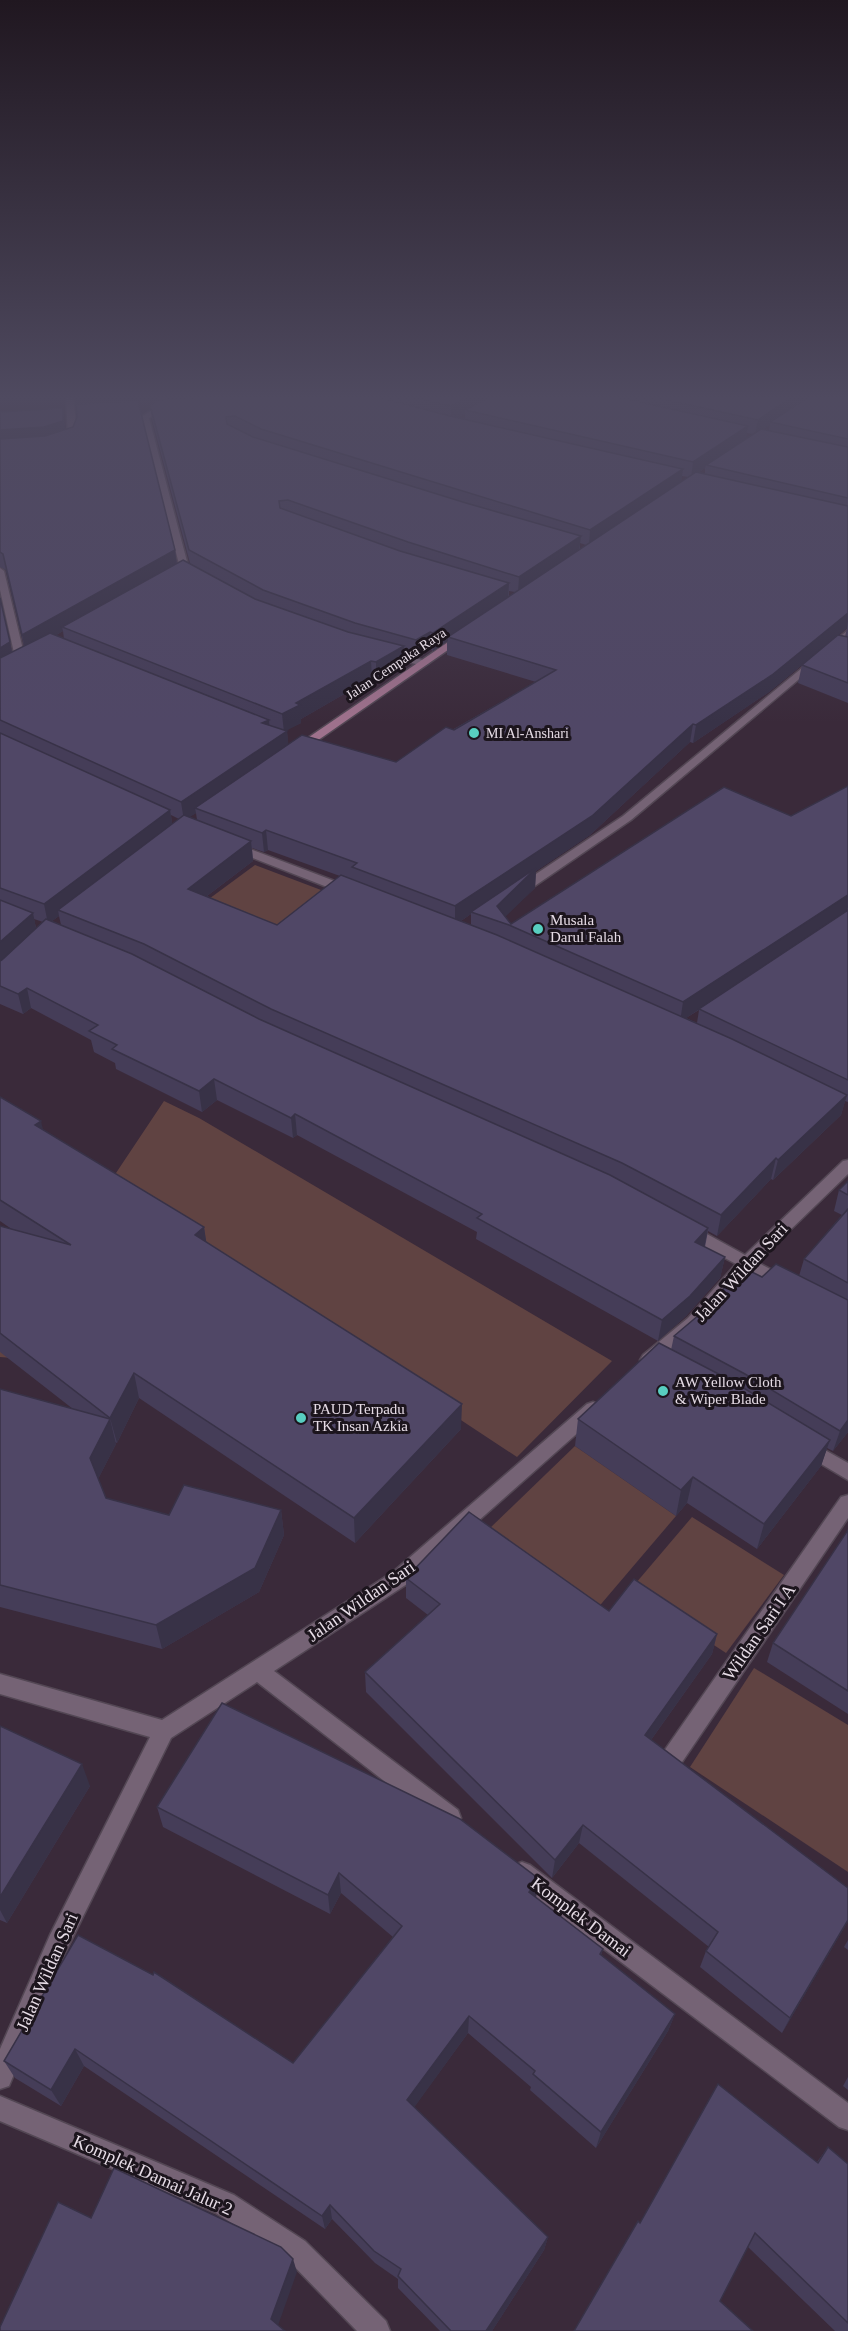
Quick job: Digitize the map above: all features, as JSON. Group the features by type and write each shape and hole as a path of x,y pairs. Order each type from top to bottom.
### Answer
{"street":[{"path":"168,505 185,568 194,574"},
{"path":"165,580 185,568"},
{"path":"0,571 18,664 31,656"},
{"name":"Jalan Cempaka Raya","path":"285,758 472,631"},
{"path":"504,901 627,818 848,633"},
{"path":"833,646 848,651"},
{"path":"372,650 424,663"},
{"path":"288,739 304,746"},
{"path":"217,840 367,898"},
{"name":"Jalan Wildan Sari","path":"634,1374 694,1323 746,1263 848,1165"},
{"path":"674,1224 797,1290"},
{"path":"652,1358 672,1369"},
{"name":"Jalan Wildan Sari","path":"0,2077 58,1943 164,1731 400,1578 607,1397"},
{"path":"790,1437 848,1472"},
{"name":"Wildan Sari I A","path":"670,1761 848,1503"},
{"path":"258,1671 466,1831"},
{"path":"0,1684 164,1731"},
{"name":"Komplek Damai","path":"504,1860 848,2118"},
{"name":"Komplek Damai Jalur 2","path":"0,2108 225,2204 296,2250 376,2331"}],"shaded area":[{"path":"255,865 329,893 274,937 198,907"},
{"path":"164,1101 199,1118 612,1361 517,1457 202,1249 25,1359 0,1357 0,1347"},
{"path":"575,1446 676,1516 596,1610 489,1529"},
{"path":"692,1517 784,1575 726,1653 630,1590"},
{"path":"754,1668 848,1725 848,1872 690,1767"}],"building":[{"path":"0,505 164,505 175,550 22,635 3,554 0,552"},
{"path":"177,505 280,505 280,508 400,551 509,583 433,633 430,632 416,640 355,623 263,590 189,550"},
{"path":"302,505 472,505 581,536 519,577"},
{"path":"508,505 628,505 590,530"},
{"path":"647,505 848,506 848,613 772,675 696,725 693,724 592,816 455,906 352,867 357,863 266,830 262,833 195,808 302,735 396,762 446,727 454,730 556,670 448,637"},
{"path":"183,560 255,599 348,632 404,646 376,662 371,661 296,703 300,705 282,714 62,627"},
{"path":"0,598 10,642 0,648"},
{"path":"50,633 269,720 262,723 287,731 181,802 0,720 0,658"},
{"path":"838,635 848,637 848,683 802,665"},
{"path":"0,733 170,810 44,904 0,888"},
{"path":"848,786 848,895 683,1002 509,925 471,912 536,868 497,906 511,924 724,787 791,816"},
{"path":"184,815 251,841 188,889 277,925 341,875 497,935 732,1039 847,1095 778,1160 776,1158 721,1215 622,1163 271,1009 144,944 58,910"},
{"path":"0,900 33,913 0,942"},
{"path":"848,910 848,1080 699,1009"},
{"path":"46,919 132,954 259,1019 610,1175 708,1228 695,1242 725,1257 690,1296 662,1320 477,1218 482,1214 295,1114 291,1118 214,1079 199,1091 112,1049 117,1045 89,1031 98,1025 27,988 18,994 0,986 0,961"},
{"path":"0,1097 41,1121 35,1125 204,1227 195,1235 462,1404 354,1518 134,1373 110,1418 0,1333 0,1226 71,1245 0,1200"},
{"path":"848,1181 848,1195 839,1190"},
{"path":"848,1209 848,1283 804,1259"},
{"path":"776,1264 848,1300 848,1420 840,1431 745,1374 674,1336 706,1309 742,1267 762,1277"},
{"path":"659,1343 732,1381 830,1440 764,1524 693,1477 681,1490 578,1419"},
{"path":"0,1389 110,1419 90,1458 106,1498 169,1515 184,1485 281,1510 255,1568 156,1625 0,1585"},
{"path":"469,1512 609,1611 634,1579 717,1634 645,1735 848,1888 848,1920 790,2018 706,1951 718,1932 583,1825 555,1860 365,1672 440,1604 406,1578"},
{"path":"848,1530 848,1691 773,1643"},
{"path":"222,1703 460,1819 539,1879 529,1892 603,1949 600,1954 675,2014 601,2132 533,2074 535,2071 469,2016 407,2100 548,2237 486,2331 451,2331 398,2276 401,2269 374,2251 330,2205 322,2216 75,2049 51,2090 4,2061 78,1935 153,1975 154,1972 293,2063 402,1926 339,1873 328,1895 157,1807"},
{"path":"0,1726 82,1764 0,1897"},
{"path":"718,2084 818,2163 828,2147 848,2164 848,2323 755,2233 720,2301 753,2331 574,2331 638,2221 640,2223"},
{"path":"114,2168 281,2247 293,2259 271,2319 285,2331 0,2331 58,2202 91,2218"}],"place":[{"name":"MI Al-Anshari","path":"474,733"},
{"name":"Musala Darul Falah","path":"538,929"},
{"name":"AW Yellow Cloth & Wiper Blade","path":"663,1391"},
{"name":"PAUD Terpadu TK Insan Azkia","path":"301,1418"}]}
